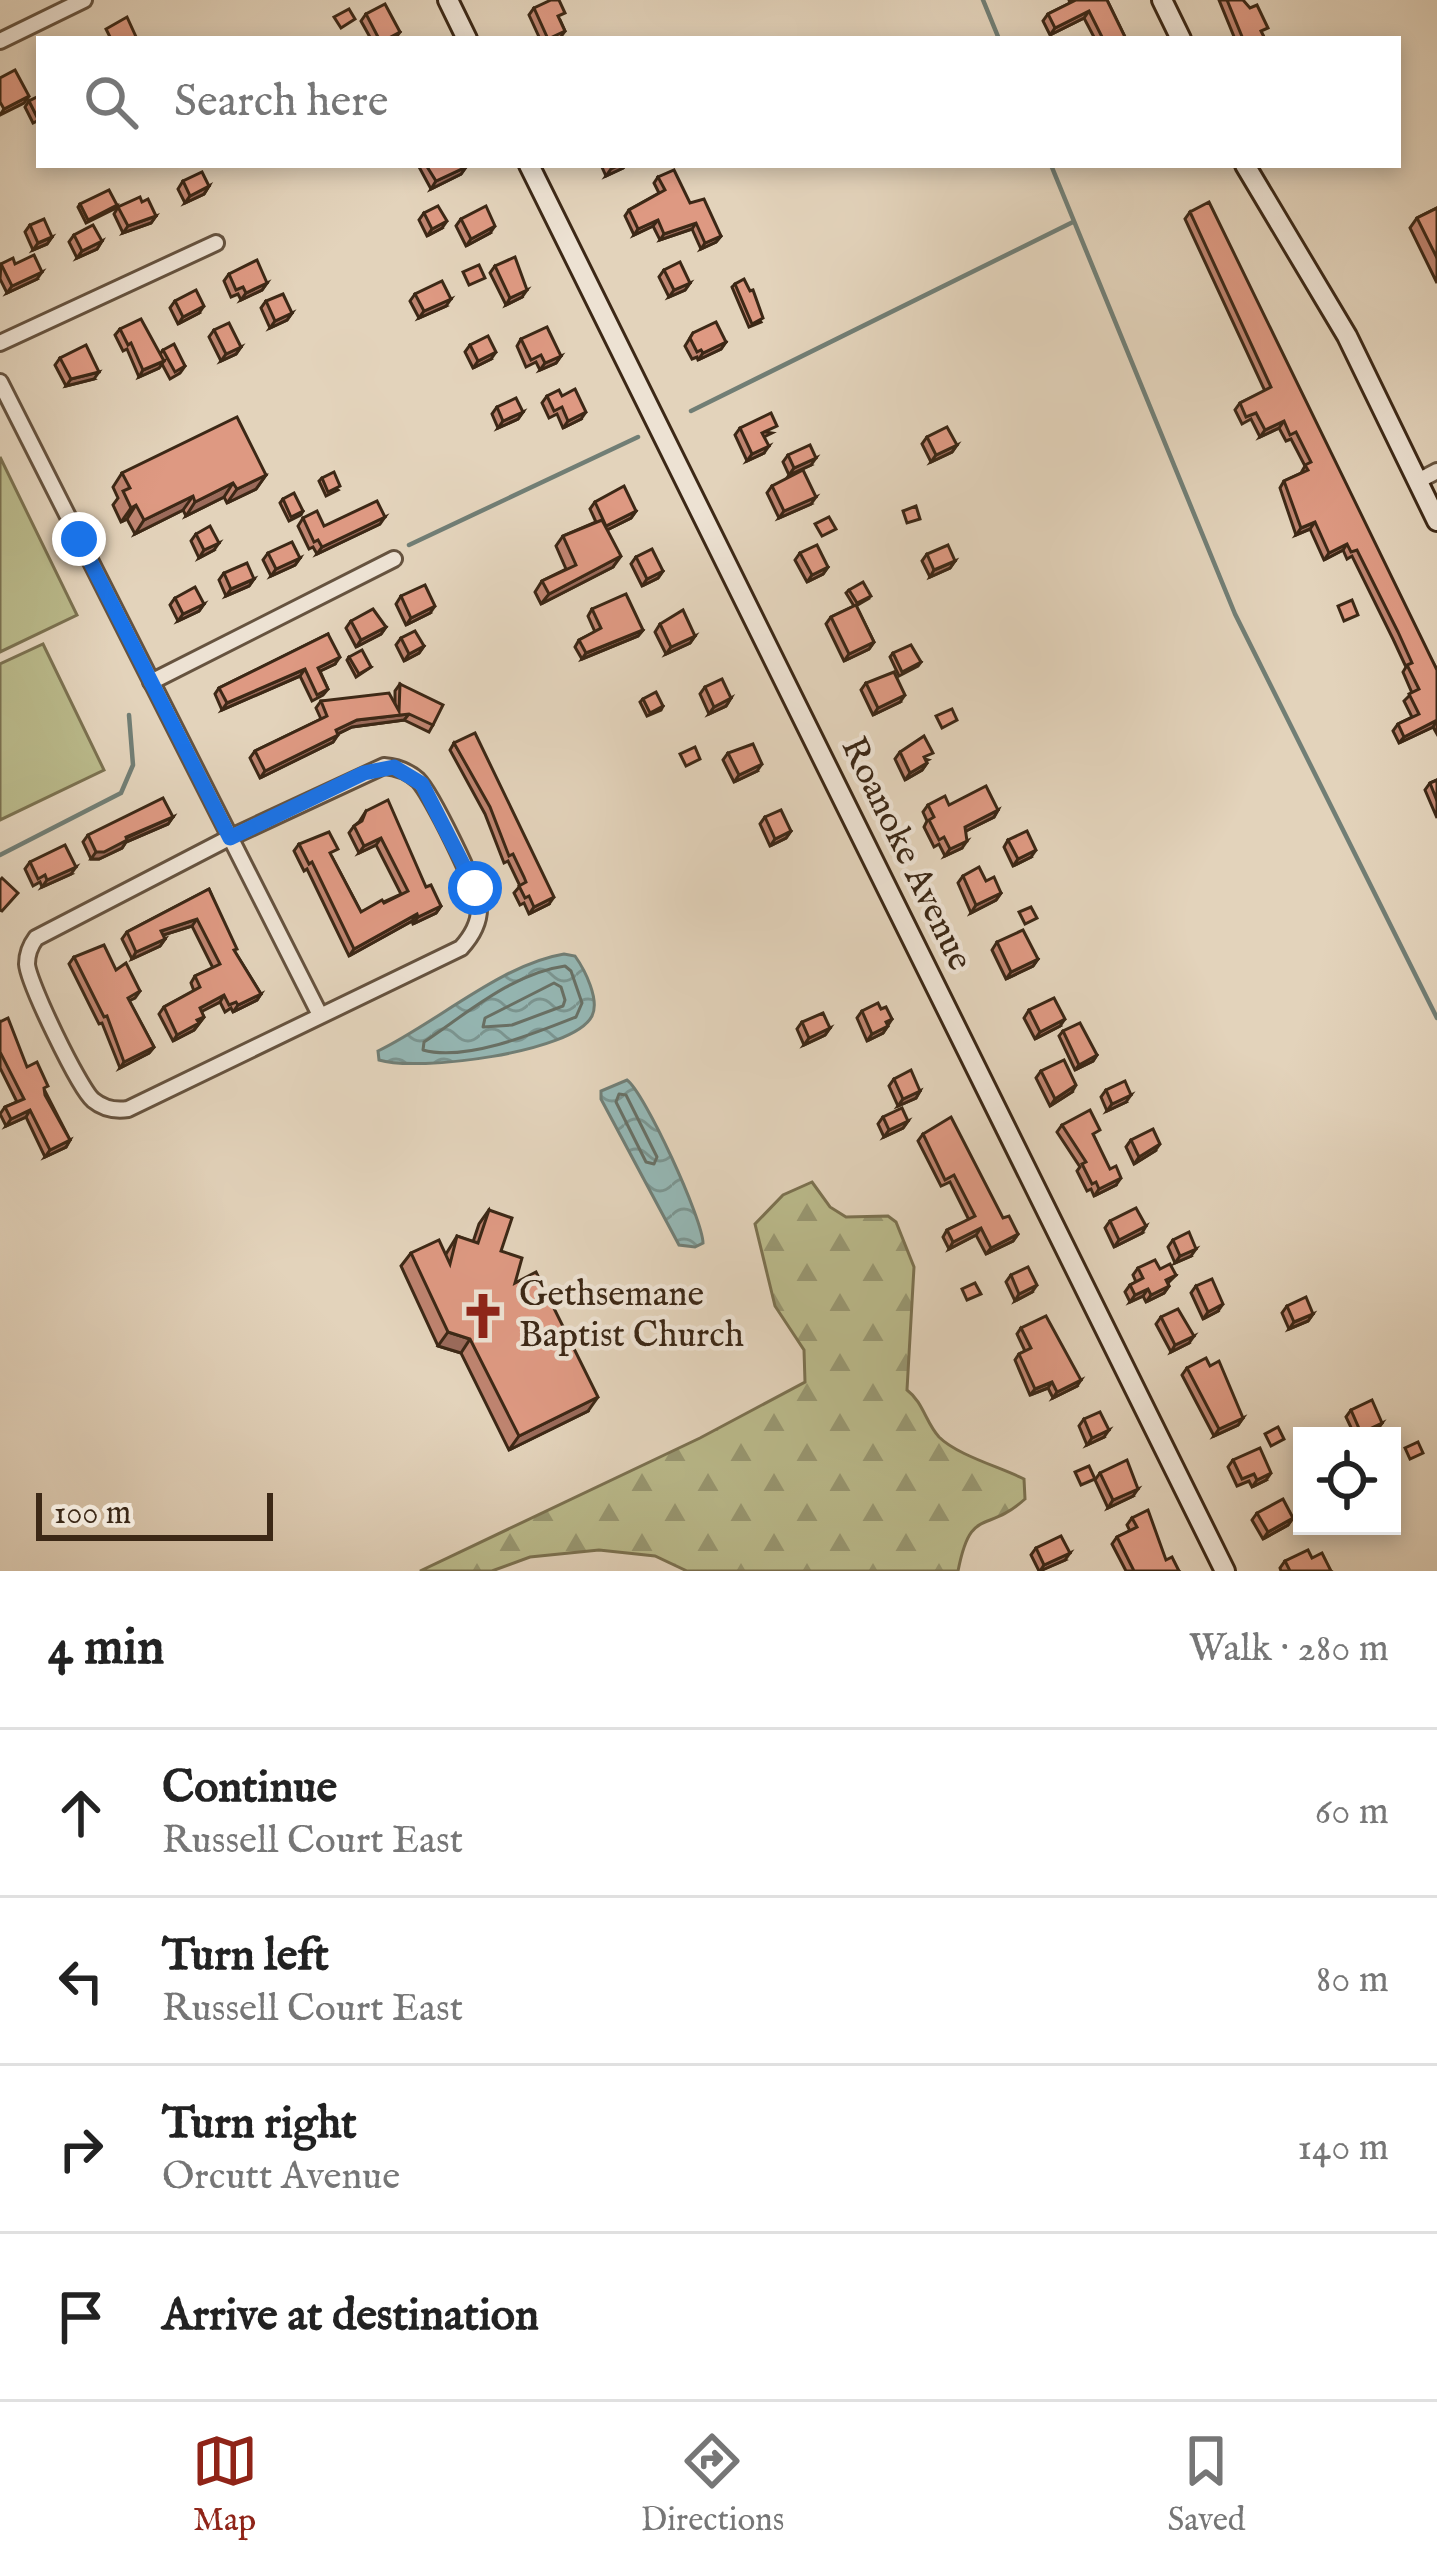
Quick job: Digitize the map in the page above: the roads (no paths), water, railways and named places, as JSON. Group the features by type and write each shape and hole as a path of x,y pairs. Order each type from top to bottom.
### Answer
{"street":[{"path":"0,41 84,0"},
{"path":"448,0 466,36"},
{"path":"1162,0 1180,36"},
{"name":"Roanoke Avenue","path":"530,168 1226,1571"},
{"path":"1247,168 1346,336 1437,521"},
{"path":"0,343 216,243"},
{"path":"0,382 320,1015"},
{"path":"1418,481 1437,471"},
{"path":"151,682 394,560"},
{"path":"384,766 415,777 475,888 479,901 475,928 460,948 128,1109 116,1111 95,1102 76,1076 28,973 28,949 52,927 230,838 384,766"}],"water":[{"path":"564,954 575,956 593,994 592,1016 579,1029 556,1040 493,1056 426,1063 379,1060 378,1051 493,982"},
{"path":"627,1080 659,1131 684,1185 703,1243 695,1247 679,1245 601,1099 601,1091"}],"waterway":[{"path":"983,0 998,36"},
{"path":"1052,168 1235,614 1437,1018"},
{"path":"691,411 1073,222"},
{"path":"409,545 638,437"},
{"path":"0,855 121,793 133,765 129,715"}],"place":[{"name":"Gethsemane Baptist Church","path":"483,1316"}]}
